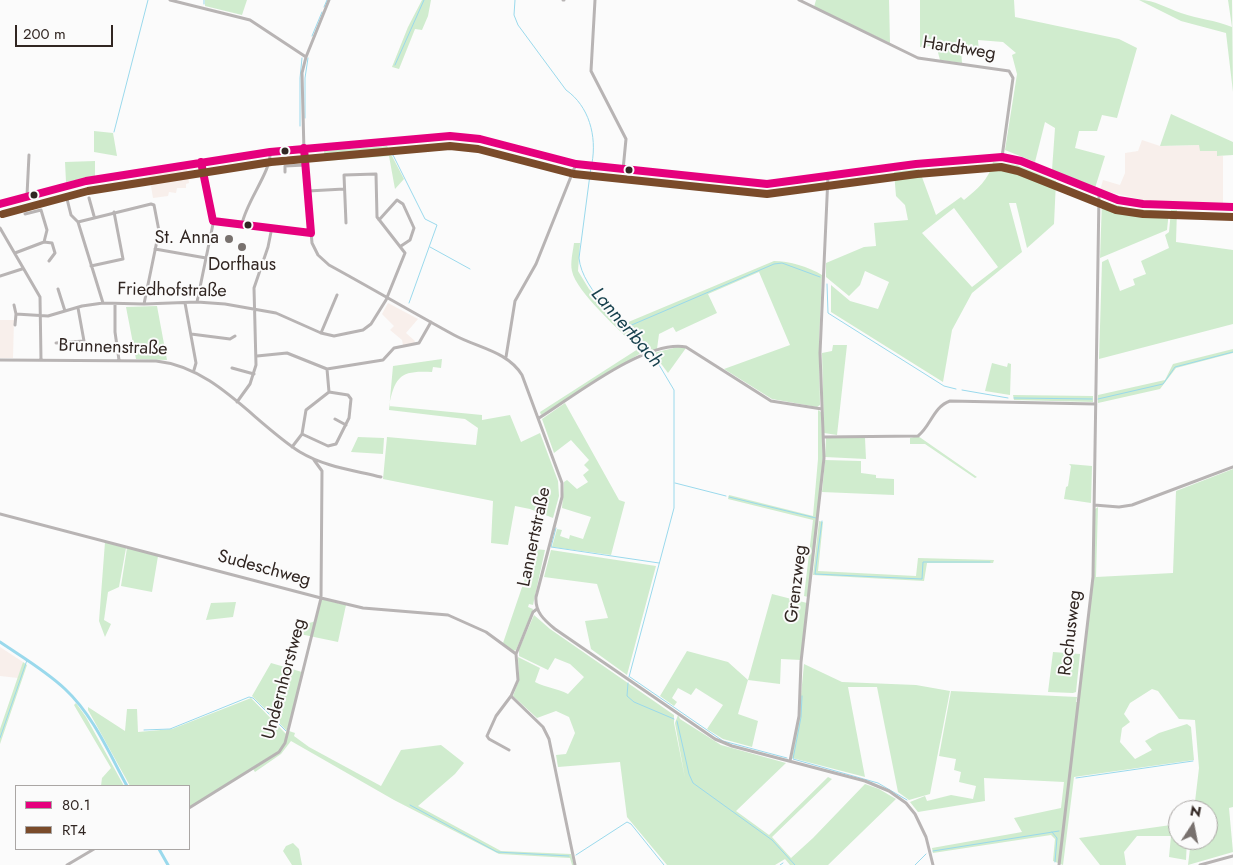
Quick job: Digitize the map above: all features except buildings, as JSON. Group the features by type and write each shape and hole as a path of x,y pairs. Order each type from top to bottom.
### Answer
{"main road":[{"path":"0,204 27,195 86,181 270,152 465,137 588,166 767,184 972,158 1002,157 1031,164 1099,194 1123,201 1144,204 1233,207"}],"street":[{"path":"170,0 250,20 306,58"},
{"name":"Lannertstraße","path":"329,0 302,73 305,165 310,233 314,248 322,259 431,322 457,336 506,357 522,375 562,483 562,490 537,591 537,609 555,629 715,739 732,746 865,781 898,796 915,814 921,824 933,865"},
{"path":"595,0 591,71 626,139 623,170"},
{"name":"Hardtweg","path":"799,0 918,58 1009,71 1013,78 1002,157"},
{"path":"242,224 252,195 270,161 270,152"},
{"path":"27,195 29,155"},
{"path":"198,302 213,221 202,162"},
{"path":"506,357 515,301 536,264 576,164"},
{"path":"285,172 285,166 305,165"},
{"path":"346,223 343,177 346,174 376,174 377,216 379,220 401,246 410,240 414,228 403,204 397,200 379,220"},
{"name":"Grenzweg","path":"790,761 798,716 800,671 824,458 820,354 828,176"},
{"path":"308,192 344,189"},
{"name":"Rochusweg","path":"1058,865 1092,577 1099,194"},
{"path":"89,198 94,216"},
{"name":"Friedhofstraße","path":"67,200 72,215 78,222 103,303 198,302 253,308 276,313 321,334 334,336 363,330 377,315 405,255 401,246"},
{"path":"78,222 94,216 151,204 154,205 159,231 144,304"},
{"path":"25,214 41,210 47,230 44,242"},
{"path":"91,266 123,259 114,212"},
{"path":"213,221 310,233"},
{"path":"0,228 22,269 40,297 40,360"},
{"path":"237,402 250,384 254,374 257,356 253,308 254,288 268,247 272,228"},
{"path":"15,253 44,242 52,243 55,252 49,261"},
{"path":"155,249 206,258"},
{"path":"0,276 22,269"},
{"path":"58,289 65,311"},
{"path":"321,334 337,295"},
{"path":"16,314 41,316 103,303"},
{"path":"185,303 196,363 194,370"},
{"path":"115,304 115,332 119,360"},
{"path":"14,305 16,314 15,325"},
{"path":"56,343 84,341 78,308"},
{"path":"257,356 287,352 327,369 382,360 394,348 419,343 431,322"},
{"path":"191,334 230,339 235,336"},
{"path":"539,418 631,360 653,351 678,345 686,347 771,401 822,409"},
{"name":"Brunnenstraße","path":"0,360 168,362 194,370 292,447 314,460 327,465 381,477"},
{"path":"232,368 254,374"},
{"path":"327,369 329,392"},
{"path":"292,447 302,434 306,410 329,392 351,396 349,418 336,444 328,446 302,434"},
{"path":"824,437 918,436 924,431 939,408 950,401 1095,404"},
{"path":"335,419 346,425"},
{"name":"Brunnenstraße","path":"314,460 322,471"},
{"path":"321,598 322,471 327,465"},
{"path":"1094,505 1119,507 1132,505 1233,467"},
{"name":"Sudeschweg","path":"0,514 363,608 448,615 486,632 516,654"},
{"name":"Undernhorstweg","path":"190,807 279,752 286,743 321,598"},
{"path":"509,750 486,736 496,716 511,696 518,680 516,654 533,612 537,609"},
{"path":"511,696 543,727 549,739 575,865"},
{"path":"67,865 92,850"},
{"path":"1200,865 1233,856"}],"shaded area":[{"path":"1142,140 1160,146 1199,145 1217,151 1217,156 1223,156 1223,204 1144,200 1100,190 1103,180 1120,185 1125,173 1125,153 1138,151"},
{"path":"187,169 189,183 186,184 186,188 177,188 176,193 169,192 168,196 153,198 149,174"},
{"path":"388,303 418,319 406,333 415,341 414,343 403,345 402,340 390,330 394,326 382,314"},
{"path":"0,320 14,320 13,358 0,358"},
{"path":"0,647 23,662 18,678 0,676"}],"green space":[{"path":"205,0 247,0 242,15 205,6"},
{"path":"422,0 431,0 428,16 422,30 415,29 399,69 392,67 408,27"},
{"path":"816,0 889,0 890,43 814,7"},
{"path":"920,0 1014,0 1015,17 1119,39 1137,48 1117,118 1102,115 1097,131 1079,131 1075,148 1105,156 1095,188 1052,170 1055,128 1045,122 1035,162 1005,150 1017,74 1012,55 1016,53 1003,42 978,40 979,52 961,49 962,63 940,60 935,41 930,42 931,46 920,47"},
{"path":"1139,0 1145,0 1187,15 1232,27 1228,0 1232,0 1233,92 1226,33 1181,21"},
{"path":"1171,114 1233,142 1233,155 1217,156 1217,151 1200,151 1199,145 1160,146"},
{"path":"94,131 113,133 117,156 94,152"},
{"path":"387,146 392,155 390,156 392,156 404,179 395,189 389,156 325,161 324,151"},
{"path":"95,161 95,176 66,182 65,162"},
{"path":"993,162 1017,165 1056,181 1054,224 1027,248 1016,203 1009,203 1022,252 972,293 952,330 943,382 831,312 831,285 850,301 878,309 889,282 865,271 860,285 849,296 826,277 826,263 864,247 876,246 874,223 908,220 905,205 896,196 894,172 919,169 936,215 961,197 964,200 969,196 982,184","holes":["954,208 998,267 972,287 922,233"]},
{"path":"1102,201 1131,209 1169,211 1167,230 1100,258"},
{"path":"1171,210 1177,210 1176,242 1233,250 1233,324 1099,359 1102,262 1108,259 1120,291 1135,285 1133,279 1146,274 1141,261 1169,248 1165,235 1169,232"},
{"path":"574,243 580,243 578,271 589,289 628,329 630,328 626,323 774,261 799,265 822,275 819,343 820,405 817,407 772,399 724,369 790,345 759,272 708,294 717,313 676,332 673,327 659,334 657,349 641,353 541,415 540,412 638,349 590,300 575,280 571,264"},
{"path":"157,306 167,360 136,359 126,307"},
{"path":"833,345 847,345 837,435 824,433 822,353 832,351"},
{"path":"678,347 686,348 668,373 653,353"},
{"path":"1233,349 1233,353 1176,368 1160,389 1098,403 1098,395 1165,380 1173,364"},
{"path":"442,359 441,368 433,367 432,372 413,372 401,377 394,388 390,403 393,366"},
{"path":"992,363 1007,367 1008,363 1011,364 1010,395 985,391"},
{"path":"1013,395 1093,396 1093,402 1014,400"},
{"path":"565,403 619,500 625,502 611,555 552,547 557,529 562,530 560,536 569,539 570,535 583,539 591,517 562,508 564,482 567,480 577,489 588,482 583,475 589,470 584,465 589,460 571,440 554,453 542,419"},
{"path":"389,406 482,415 482,420 510,415 521,442 540,433 558,481 559,496 553,518 530,509 515,506 508,545 491,543 493,501 383,479 387,437 476,445 478,428 465,419 389,410"},
{"path":"818,410 821,412 823,458 808,597 804,596 813,520 728,499 729,495 813,516 818,459"},
{"path":"918,436 977,477 975,478 925,444 910,444 910,438"},
{"path":"358,437 384,438 383,454 351,452"},
{"path":"826,438 865,438 866,459 825,457"},
{"path":"825,460 861,461 861,473 876,475 876,478 894,479 894,495 822,492"},
{"path":"1069,464 1092,466 1091,503 1064,499 1071,466"},
{"path":"1233,469 1233,807 1229,808 1233,852 1188,865 1190,850 1218,850 1218,800 1195,800 1199,768 1195,720 1179,719 1158,691 1152,689 1130,703 1124,714 1130,722 1122,728 1120,742 1135,759 1152,750 1145,741 1159,733 1187,724 1191,727 1194,760 1074,777 1063,865 1053,861 1055,839 1051,835 933,853 932,848 1022,832 1014,818 1061,808 1064,782 984,778 985,801 918,812 910,802 925,796 927,801 951,795 973,799 976,786 959,782 961,772 954,770 956,759 939,756 951,691 1077,697 1076,702 1078,702 1094,577 1095,509 1098,507 1096,577 1173,573 1176,491"},
{"path":"819,521 823,522 818,571 916,576 918,558 994,560 993,563 927,563 924,581 813,575"},
{"path":"105,542 126,548 119,587 108,592 104,620 111,624 105,637 99,621"},
{"path":"127,548 158,556 152,592 121,586"},
{"path":"535,549 545,550 533,605 529,604 528,607 533,609 516,650 513,651 503,643"},
{"path":"551,550 656,566 627,675 591,649 585,621 608,618 597,584 544,577"},
{"path":"772,594 807,603 801,660 781,659 780,684 748,680"},
{"path":"321,599 346,605 338,642 295,633 296,627 316,621"},
{"path":"236,602 233,617 206,620 211,603"},
{"path":"534,615 550,629 674,715 674,723 685,778 675,723 678,715 680,719 721,745 786,763 736,811 769,835 828,777 832,779 772,837 791,858 865,784 879,789 896,799 828,865 790,865 785,859 775,865 667,865 627,817 620,762 558,767 556,755 566,754 575,733 569,717 556,711 537,718 513,696 519,680 518,657 540,668 535,682 568,694 584,677 570,664 555,658 548,670 519,656 519,649"},
{"path":"687,651 728,662 748,680 738,714 758,721 752,747 723,739 707,729 723,705 696,688 691,695 678,688 672,698 677,702 674,706 660,696"},
{"path":"1053,652 1080,654 1076,692 1048,692"},
{"path":"23,662 27,665 0,744 0,729"},
{"path":"271,663 302,672 287,731 252,696"},
{"path":"804,664 842,682 916,685 950,691 930,794 909,800 898,792 877,687 848,687 865,777 792,758 799,716"},
{"path":"251,698 286,734 285,742 279,751 190,806 190,785 129,785 88,707 125,731 127,709 137,709 138,732 172,729"},
{"path":"76,703 86,717 123,785 101,785 102,778 111,768 74,705"},
{"path":"289,731 295,733 294,736 309,747 381,786 401,750 441,745 464,763 455,774 418,806 501,851 571,854 574,865 572,865 570,858 499,854 394,800 291,741 281,754 255,772 253,769 280,752"},
{"path":"1168,825 1168,836 1137,836 1124,852 1126,865 1100,865 1079,838"},
{"path":"293,843 299,849 302,865 292,865 283,851 286,846"},
{"path":"1170,850 1186,850 1186,860 1169,857"}],"waterway":[{"path":"114,132 148,0"},
{"path":"324,7 327,0"},
{"path":"395,65 424,0"},
{"name":"Lannertbach","path":"515,0 514,15 518,25 566,90 586,113 592,132 592,163"},
{"path":"312,36 322,12"},
{"path":"300,126 302,58"},
{"path":"305,118 305,78 308,58"},
{"path":"385,153 393,155 425,219 437,225 409,303"},
{"name":"Lannertbach","path":"591,167 579,258 582,270 588,283 607,308 649,350"},
{"path":"430,247 470,269"},
{"path":"627,327 774,264 782,263 820,277"},
{"path":"827,284 828,313 944,386 956,389"},
{"path":"1098,399 1163,384 1175,367 1233,352"},
{"name":"Lannertbach","path":"629,677 674,508 674,390 652,353"},
{"path":"962,390 1008,398"},
{"path":"1014,398 1092,399"},
{"path":"675,483 726,496"},
{"path":"729,497 816,518"},
{"path":"822,521 815,574 922,579 923,562 990,562"},
{"path":"556,528 551,547 659,563"},
{"path":"0,642 50,676 75,699 100,735 126,785"},
{"path":"0,738 27,660"},
{"path":"630,677 723,741 787,758"},
{"name":"Lannertbach","path":"628,683 627,696 634,702 674,719"},
{"path":"802,696 801,717 793,759 878,783 907,800"},
{"path":"144,730 170,729 249,697 253,698 286,731"},
{"name":"Lannertbach","path":"677,721 689,774 693,783 772,840 795,865"},
{"path":"1076,778 1193,761"},
{"path":"410,805 497,852 569,856"},
{"path":"576,855 627,822 631,824 664,865"},
{"path":"933,851 1059,831"},
{"path":"1052,832 1057,838 1055,862"},
{"path":"160,850 168,865"},
{"path":"915,865 926,854"}],"transit line":[{"name":"80.1","path":"0,204 86,181 270,152 450,136 480,139 576,164 767,184 916,164 1002,157 1021,161 1118,200 1143,204 1233,207"},
{"name":"RT4","path":"3,214 88,191 271,162 450,146 478,149 574,174 767,194 917,174 1001,167 1018,171 1116,210 1143,214 1233,217"},
{"name":"80.1","path":"201,162 213,221 311,233 304,148"}],"place":[{"name":"St. Anna","path":"229,239"},
{"name":"Dorfhaus","path":"242,247"}]}
